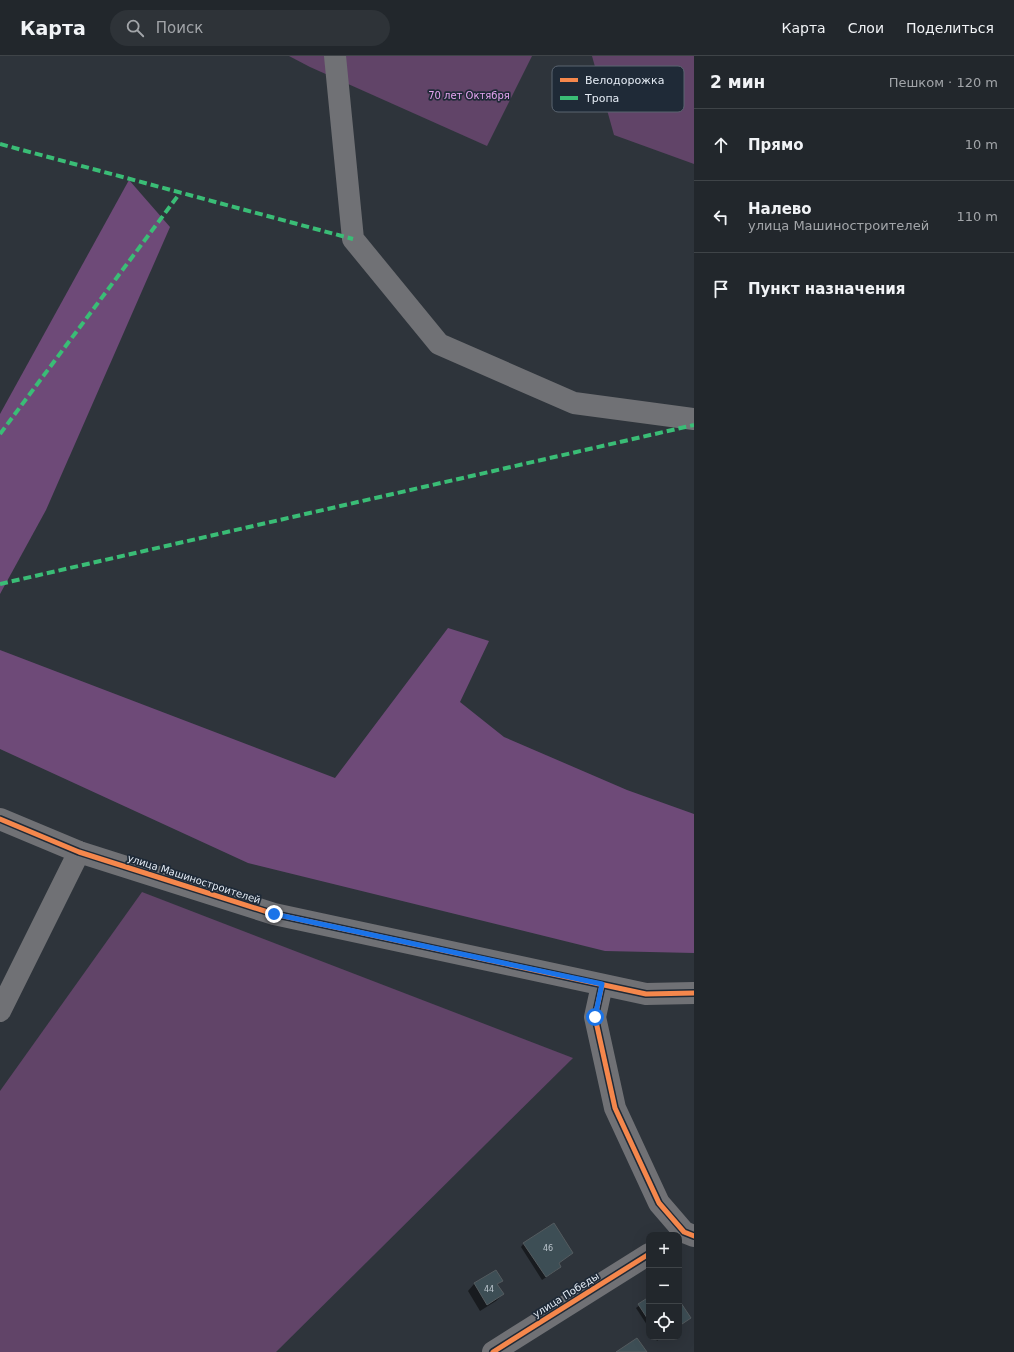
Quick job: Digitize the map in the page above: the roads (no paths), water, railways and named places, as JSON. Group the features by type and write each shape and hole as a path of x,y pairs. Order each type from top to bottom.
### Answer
{"street":[{"path":"335,56 353,240 439,344 574,403 694,418"},
{"name":"улица Машиностроителей","path":"0,819 79,852 274,914 646,994 694,993"},
{"path":"0,1011 79,852"},
{"path":"602,984 595,1017 615,1108 659,1203 688,1234"},
{"name":"улица Победы","path":"493,1352 646,1256"}],"park label":[{"name":"70 лет Октября","path":"469,95"}]}
